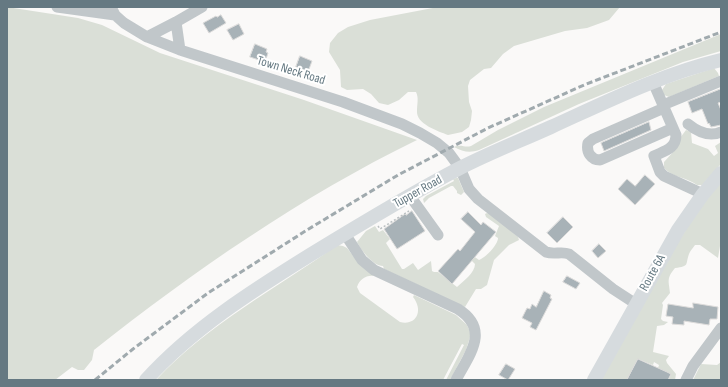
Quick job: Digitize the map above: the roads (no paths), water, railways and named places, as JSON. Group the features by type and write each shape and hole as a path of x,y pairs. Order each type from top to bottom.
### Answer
{"main road":[{"name":"Tupper Road","path":"146,380 163,361 202,328 256,290 345,234 411,202 460,168 653,82 684,70 721,60"},
{"name":"Route 6A","path":"594,380 678,230 702,194 721,173"}],"street":[{"path":"63,7 113,11"},
{"path":"147,37 202,7"},
{"name":"Town Neck Road","path":"113,11 124,23 147,37 180,50 343,102 402,124 437,143 450,153 460,168 473,194 511,225 546,252 564,252 569,254 613,289 636,304"},
{"path":"176,22 180,50"},
{"path":"673,128 600,160 595,160 591,156 587,146 593,139 721,81"},
{"path":"653,82 673,128 676,139 671,148 654,156 660,172 664,176 702,194"},
{"path":"688,124 695,129 711,135 721,132"},
{"path":"411,202 438,235"},
{"path":"345,234 362,260 374,270 458,309 470,318 475,327 476,338 472,351 456,380"},
{"path":"686,380 693,366 721,328"}],"railway":[{"path":"95,380 133,349 208,293 307,230 398,175 488,128 584,85 721,32"}]}
